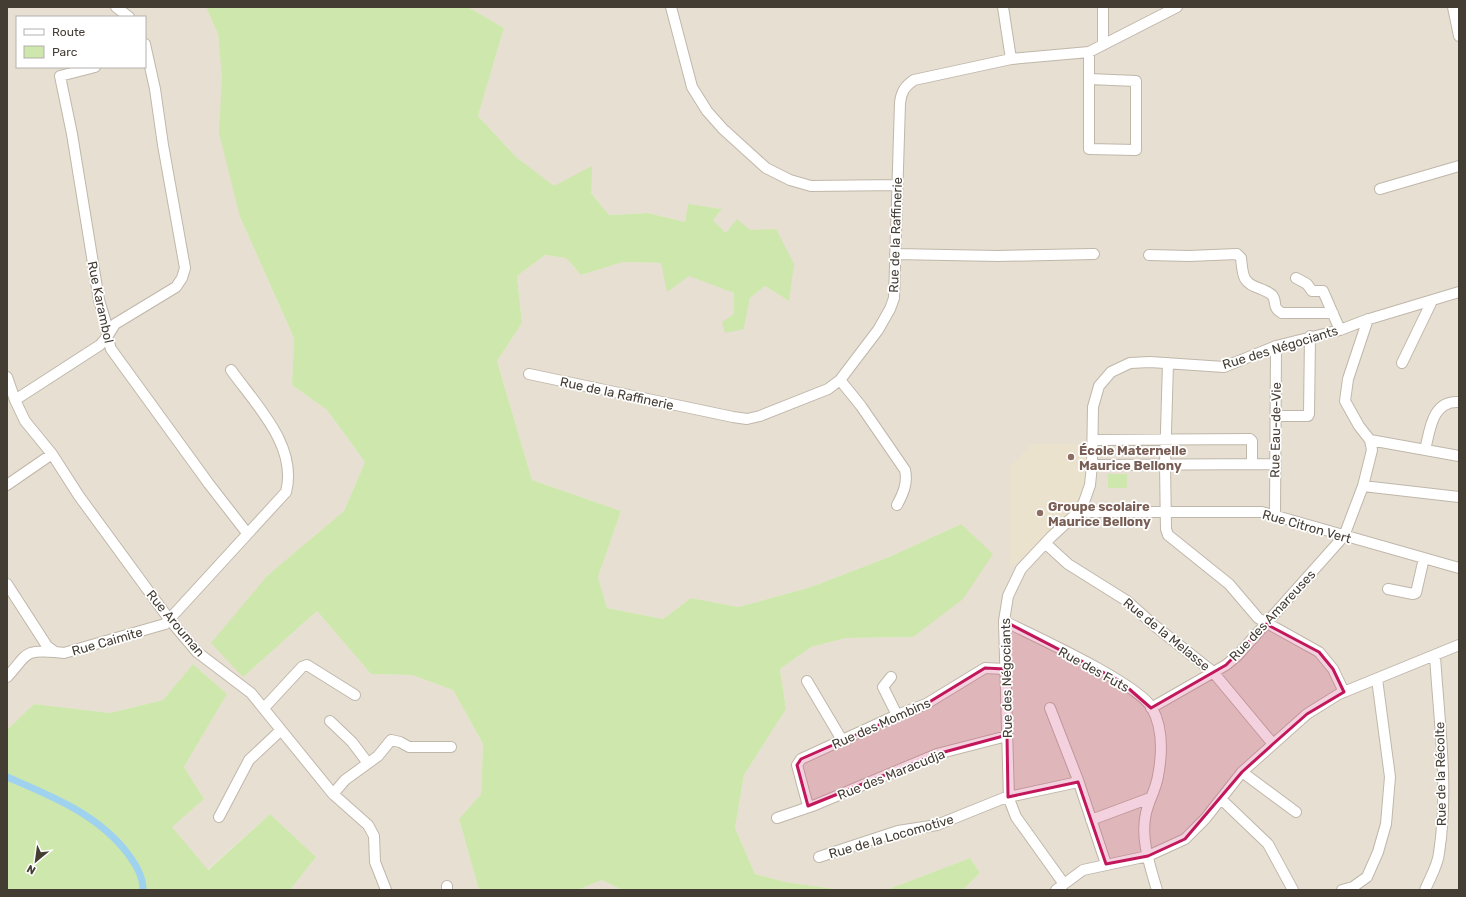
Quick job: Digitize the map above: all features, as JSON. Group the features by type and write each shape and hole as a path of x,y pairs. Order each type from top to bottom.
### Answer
{"street":[{"path":"116,7 127,16"},
{"path":"670,7 692,87 707,112 723,130 766,168 790,180 811,186 897,185"},
{"path":"1003,7 1011,59"},
{"path":"1102,7 1103,45"},
{"name":"Rue de la Raffinerie","path":"529,374 747,419 786,407 828,389 840,380 878,330 890,309 894,298 901,99 902,92 909,83 914,80 1011,59 1089,52 1177,7"},
{"path":"1453,7 1459,36"},
{"path":"1089,52 1089,79 1089,149 1136,150 1136,81 1089,79"},
{"path":"15,400 100,345 115,324 176,287 182,278 185,268 146,55"},
{"name":"Rue Karambol","path":"91,68 60,76 72,134 99,300 106,322 107,337 111,349 157,410 209,484 247,533"},
{"path":"1380,189 1459,166"},
{"path":"895,254 998,256 1094,254"},
{"path":"1149,255 1189,256 1237,254 1241,258 1243,276 1247,282 1252,286 1270,293 1274,297 1275,307 1278,311 1282,313 1333,313"},
{"path":"1296,278 1307,284 1312,291 1323,291 1340,330"},
{"name":"Rue des Négociants","path":"1060,887 1016,817 1008,797 1004,621 1008,596 1021,569 1045,543 1078,512 1084,502 1090,485 1093,440 1093,407 1099,386 1112,372 1130,363 1224,367 1276,346 1310,336 1340,330 1368,319 1459,292"},
{"path":"1402,363 1432,301"},
{"path":"1344,536 1363,486 1372,450 1370,440 1359,426 1345,401 1348,379 1368,319"},
{"path":"1276,416 1308,416 1310,414 1310,336"},
{"name":"Rue Eau-de-Vie","path":"1275,514 1276,346"},
{"path":"1168,364 1165,465 1166,529 1172,539 1229,584 1258,618 1266,624 1300,640 1319,652 1333,669 1344,692"},
{"path":"169,620 286,492 289,472 280,442 231,370"},
{"name":"Rue Arouman","path":"7,377 15,400 25,420 52,454 80,496 169,620 197,652 251,693 333,794 368,824 374,836 375,862 386,890"},
{"path":"840,380 861,406 905,470 907,477 897,505"},
{"path":"1425,450 1432,418 1439,407 1452,402 1459,402"},
{"path":"1093,440 1250,438 1252,441 1252,464"},
{"path":"1370,440 1459,456"},
{"path":"7,486 52,454"},
{"path":"1092,465 1275,464"},
{"path":"1363,486 1459,496"},
{"name":"Rue Citron Vert","path":"1078,512 1262,512 1275,514 1344,536 1459,568"},
{"name":"Rue des Amareuses","path":"1152,708 1237,656 1344,536"},
{"name":"Rue de la Melasse","path":"1045,543 1068,564 1127,600 1155,626 1213,672 1273,744"},
{"path":"1388,589 1413,594 1416,593 1424,558"},
{"name":"Rue Caimite","path":"7,584 47,646 55,652 64,653 160,626 169,620"},
{"name":"Rue des Futs","path":"1004,621 1120,681 1140,696 1152,708 1159,731 1161,750 1159,775 1155,790 1150,798 1145,814 1144,833 1148,856 1157,890"},
{"path":"1060,887 1083,870 1148,856 1185,839 1221,799 1242,772 1307,714 1344,692 1459,645"},
{"path":"7,677 23,657 30,652 39,650 55,652"},
{"name":"Rue de la Récolte","path":"1425,890 1439,854 1443,816 1442,760 1435,656"},
{"path":"264,708 302,667 306,665 355,695"},
{"name":"Rue des Mombins","path":"808,806 797,765 801,759 897,715 935,700 985,668 1005,669"},
{"path":"890,678 883,688 897,715"},
{"path":"1342,890 1353,887 1367,878 1378,852 1386,824 1390,777 1377,679"},
{"path":"807,680 842,740"},
{"path":"1050,708 1078,782 1106,864"},
{"path":"330,720 352,742 367,762"},
{"path":"219,817 249,760 281,730"},
{"name":"Rue des Maracudja","path":"776,818 808,806 815,805 937,754 1007,736"},
{"path":"333,794 345,780 367,762 378,756 391,740 400,742 409,747 451,746"},
{"path":"1242,772 1296,812"},
{"name":"Rue de la Locomotive","path":"819,857 898,831 937,825 1008,797 1078,782"},
{"path":"1091,820 1150,798"},
{"path":"1221,799 1242,817 1268,844 1293,890"}],"highlighted area":[{"path":"1004,621 1120,681 1151,708 1226,665 1266,624 1319,652 1333,669 1344,692 1307,714 1242,772 1185,839 1148,856 1106,864 1078,782 1008,797 1007,735 937,754 808,806 797,765 801,759 926,704 985,668 1005,669"}],"shaded area":[{"path":"7,7 206,7 218,34 240,217 294,338 292,385 327,410 365,462 344,511 268,575 243,677 317,611 371,674 412,675 453,690 483,744 481,794 459,819 479,890 290,890 316,857 270,814 207,870 171,826 204,799 184,767 227,694 193,664 163,700 110,713 34,704 7,730"},
{"path":"468,7 1459,7 1459,890 963,890 980,873 970,858 886,890 842,890 785,882 755,874 735,828 744,775 786,709 780,669 811,647 846,638 913,637 961,524 889,557 811,587 738,607 691,598 663,619 607,608 598,577 621,511 532,480 497,361 522,323 517,276 545,255 566,258 581,275 623,262 661,263 734,293 734,315 744,329 750,298 765,286 789,301 776,229 726,233 713,220 722,209 688,205 685,222 648,213 609,215 591,193 554,187 516,157 478,116 504,28"},
{"name":"Groupe scolaire Maurice Bellony","path":"1032,444 1088,444 1086,484 1078,504 1010,569 1010,467"},
{"path":"602,880 622,890 578,890"}],"green space":[{"path":"206,7 468,7 504,28 478,116 516,157 554,186 592,166 591,193 609,215 648,213 685,222 688,204 722,209 713,220 726,233 737,219 750,230 776,229 794,264 789,301 765,286 750,298 744,329 725,333 722,322 734,314 734,293 689,276 667,292 661,263 623,262 581,275 566,258 545,255 517,276 522,323 497,361 532,480 621,511 598,577 607,608 663,619 691,598 738,607 811,587 889,557 961,524 993,554 963,599 913,637 846,638 811,647 780,669 786,709 744,775 735,828 755,874 785,882 842,890 622,890 602,880 578,890 479,890 459,819 481,794 483,744 453,690 412,675 371,674 317,611 243,677 211,643 268,575 344,511 365,462 327,410 292,385 294,338 240,217 219,133 222,77 218,34"},
{"path":"1108,474 1127,474 1127,488 1108,488"},
{"path":"193,664 227,694 184,767 204,799 172,827 208,870 270,814 316,857 290,890 7,890 7,730 34,704 110,713 163,700"},
{"path":"970,858 980,873 963,890 886,890"}],"waterway":[{"path":"7,777 57,799 88,817 103,828 116,840 134,862 140,875 143,890"}],"place":[{"name":"École Maternelle Maurice Bellony","path":"1071,457"},
{"name":"Groupe scolaire Maurice Bellony","path":"1040,513"}]}
